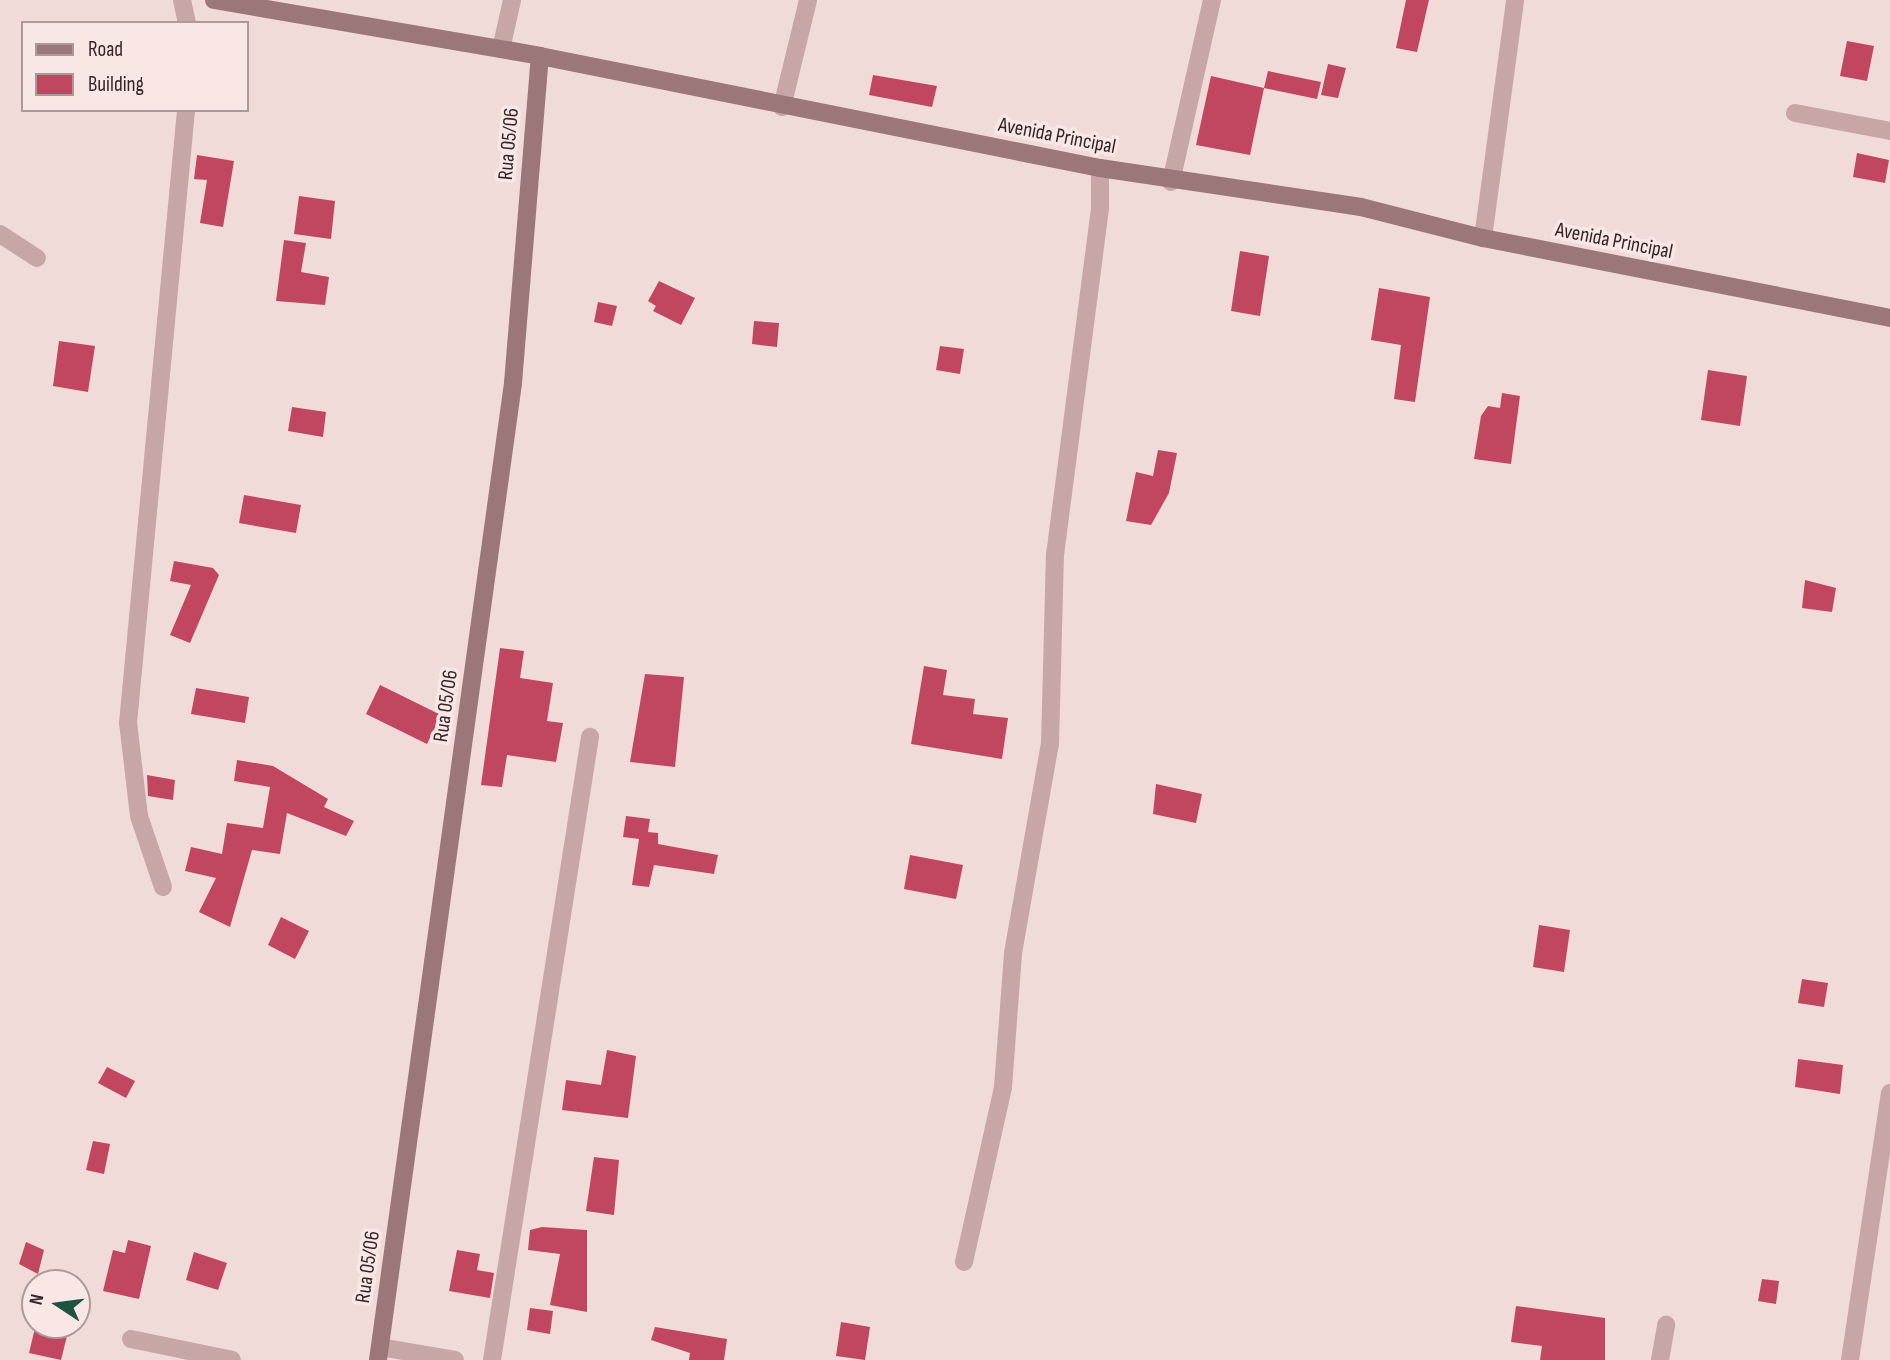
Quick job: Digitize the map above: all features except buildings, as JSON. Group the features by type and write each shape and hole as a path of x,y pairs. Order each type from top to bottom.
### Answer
{"street":[{"path":"182,0 187,21"},
{"name":"Avenida Principal","path":"215,0 540,56 782,107 1100,168 1172,181 1361,207 1483,238 1890,318"},
{"path":"502,49 512,0"},
{"path":"782,107 808,0"},
{"path":"1172,181 1212,0"},
{"path":"1483,238 1515,0"},
{"name":"Rua 05/06","path":"379,1354 513,383 540,56"},
{"path":"163,887 139,816 128,723 186,112"},
{"path":"1794,113 1890,131"},
{"path":"964,1262 1003,1087 1013,953 1050,744 1055,555 1100,168"},
{"path":"0,234 37,258"},
{"path":"492,1360 590,737"},
{"path":"1850,1360 1890,1093"},
{"path":"1660,1360 1666,1325"},
{"path":"131,1339 232,1360"},
{"path":"379,1354 455,1360"}]}
